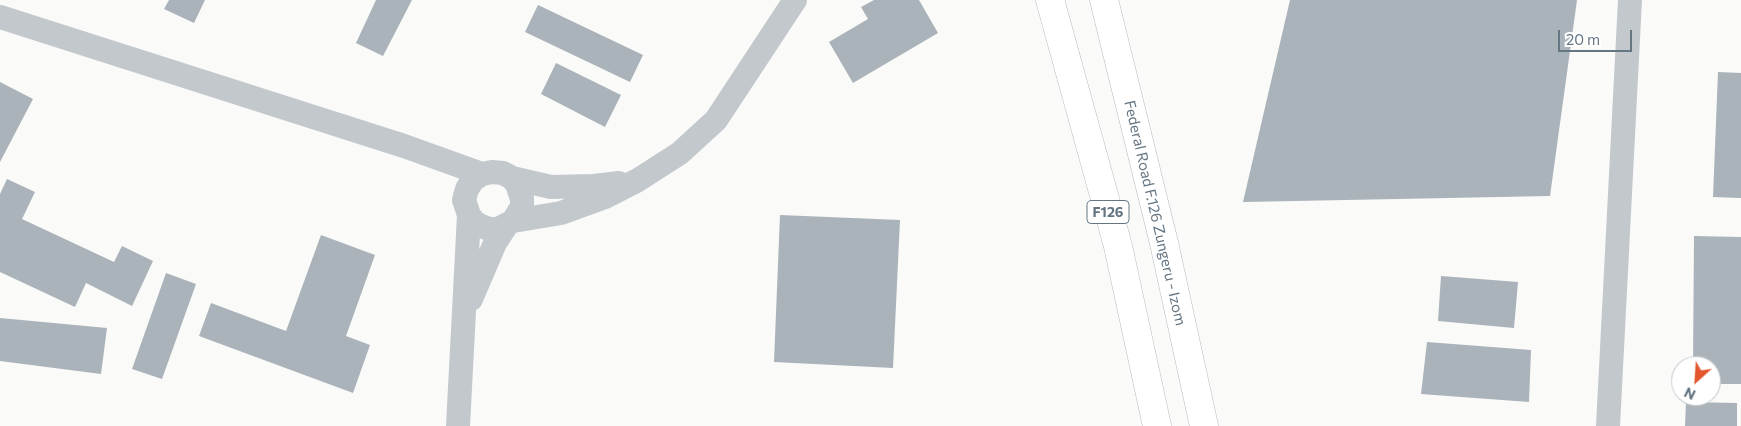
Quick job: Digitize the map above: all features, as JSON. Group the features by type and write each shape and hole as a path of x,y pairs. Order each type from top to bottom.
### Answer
{"main road":[{"name":"F126","path":"1050,0 1118,246 1157,426"},
{"name":"Federal Road F.126 Zungeru - Izom","path":"1104,0 1164,243 1204,426"}],"street":[{"path":"404,146 437,167 451,180 474,222 489,229 498,229 510,224 561,213 605,197 638,180 680,152 716,120 795,0"},
{"path":"1608,426 1630,0"},
{"path":"0,17 404,146 482,174"},
{"path":"458,426 465,315 467,189 473,180 482,174 498,172 512,178 551,187 594,186 638,180"},
{"path":"465,315 492,250 522,207 521,191 512,178"}],"building":[{"path":"169,0 205,0 194,23 164,9"},
{"path":"376,0 412,0 383,56 356,43"},
{"path":"874,0 919,0 938,33 853,83 829,42 868,19 861,7"},
{"path":"1290,0 1577,0 1550,196 1243,202"},
{"path":"538,5 643,55 630,82 525,32"},
{"path":"556,63 621,95 605,127 541,94"},
{"path":"1718,72 1741,73 1741,198 1713,197"},
{"path":"0,82 33,99 0,162"},
{"path":"7,179 35,192 22,219 114,262 122,246 153,261 132,306 86,283 75,307 0,272 0,194"},
{"path":"780,215 900,220 893,368 774,362"},
{"path":"321,235 375,255 346,336 370,345 353,393 199,336 211,303 286,331"},
{"path":"1694,236 1741,237 1741,384 1721,384 1721,356 1693,356"},
{"path":"166,273 196,284 162,379 132,369"},
{"path":"1441,276 1518,282 1514,328 1438,321"},
{"path":"0,318 107,328 101,374 0,361"},
{"path":"1427,342 1531,350 1529,402 1421,394"},
{"path":"1721,403 1737,403 1737,426 1685,426 1686,406 1721,406"}]}
